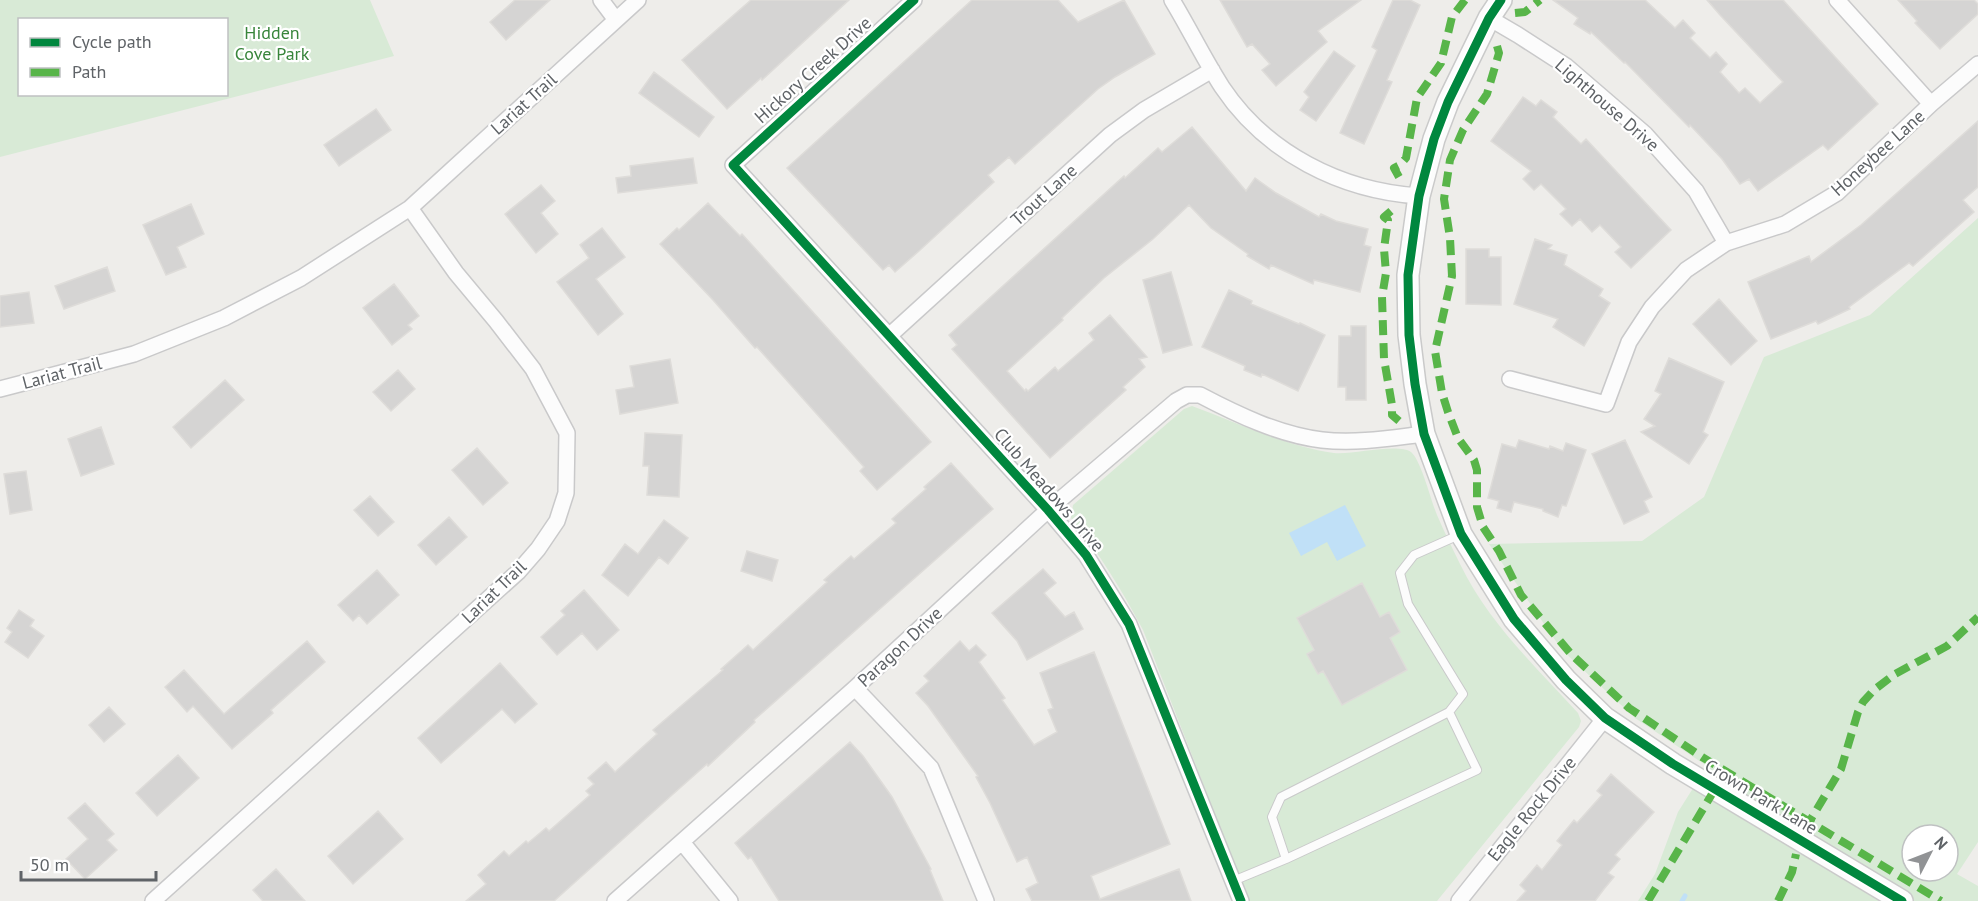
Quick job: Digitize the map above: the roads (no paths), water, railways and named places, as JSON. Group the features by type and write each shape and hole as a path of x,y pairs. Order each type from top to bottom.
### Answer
{"street":[{"path":"601,0 616,20"},
{"name":"Lariat Trail","path":"0,389 134,354 224,318 301,278 410,208 638,0"},
{"name":"Hickory Creek Drive","path":"733,165 914,0"},
{"path":"1172,0 1223,88 1250,121 1282,149 1300,161 1339,180 1395,194 1419,196"},
{"name":"Crown Park Lane","path":"1501,0 1489,18 1448,102 1434,139 1419,196 1408,275 1410,345 1424,434 1461,534 1514,619 1566,680 1605,718 1673,764 1902,901"},
{"path":"1837,0 1931,104"},
{"name":"Lighthouse Drive","path":"1489,18 1566,66 1645,134 1696,191 1726,243"},
{"name":"Honeybee Lane","path":"1510,379 1606,404 1629,342 1652,308 1686,270 1726,243 1785,224 1837,193 1931,104 1978,64"},
{"name":"Trout Lane","path":"889,336 1110,135 1144,110 1212,70"},
{"name":"Club Meadows Drive","path":"733,165 1048,510 1086,555 1129,624 1241,901"},
{"name":"Lariat Trail","path":"153,901 518,572 538,549 556,521 566,493 567,434 532,369 456,273 410,208"},
{"name":"Paragon Drive","path":"615,901 855,688 1048,510 1176,401 1187,395 1200,395 1275,429 1320,440 1347,441 1424,434"},
{"path":"855,688 931,768 986,901"},
{"name":"Eagle Rock Drive","path":"1458,901 1605,718"},
{"path":"681,842 730,901"}],"lane":[{"path":"1286,859 1272,817 1281,796 1449,712 1463,694 1408,604 1400,573 1414,555 1461,534"},
{"path":"1233,881 1286,859 1477,770 1449,712"}],"water":[{"path":"1345,505 1366,546 1337,561 1327,542 1301,556 1289,533"}],"waterway":[{"path":"1682,901 1685,896"}],"park label":[{"name":"Hidden Cove Park","path":"272,43"}]}
